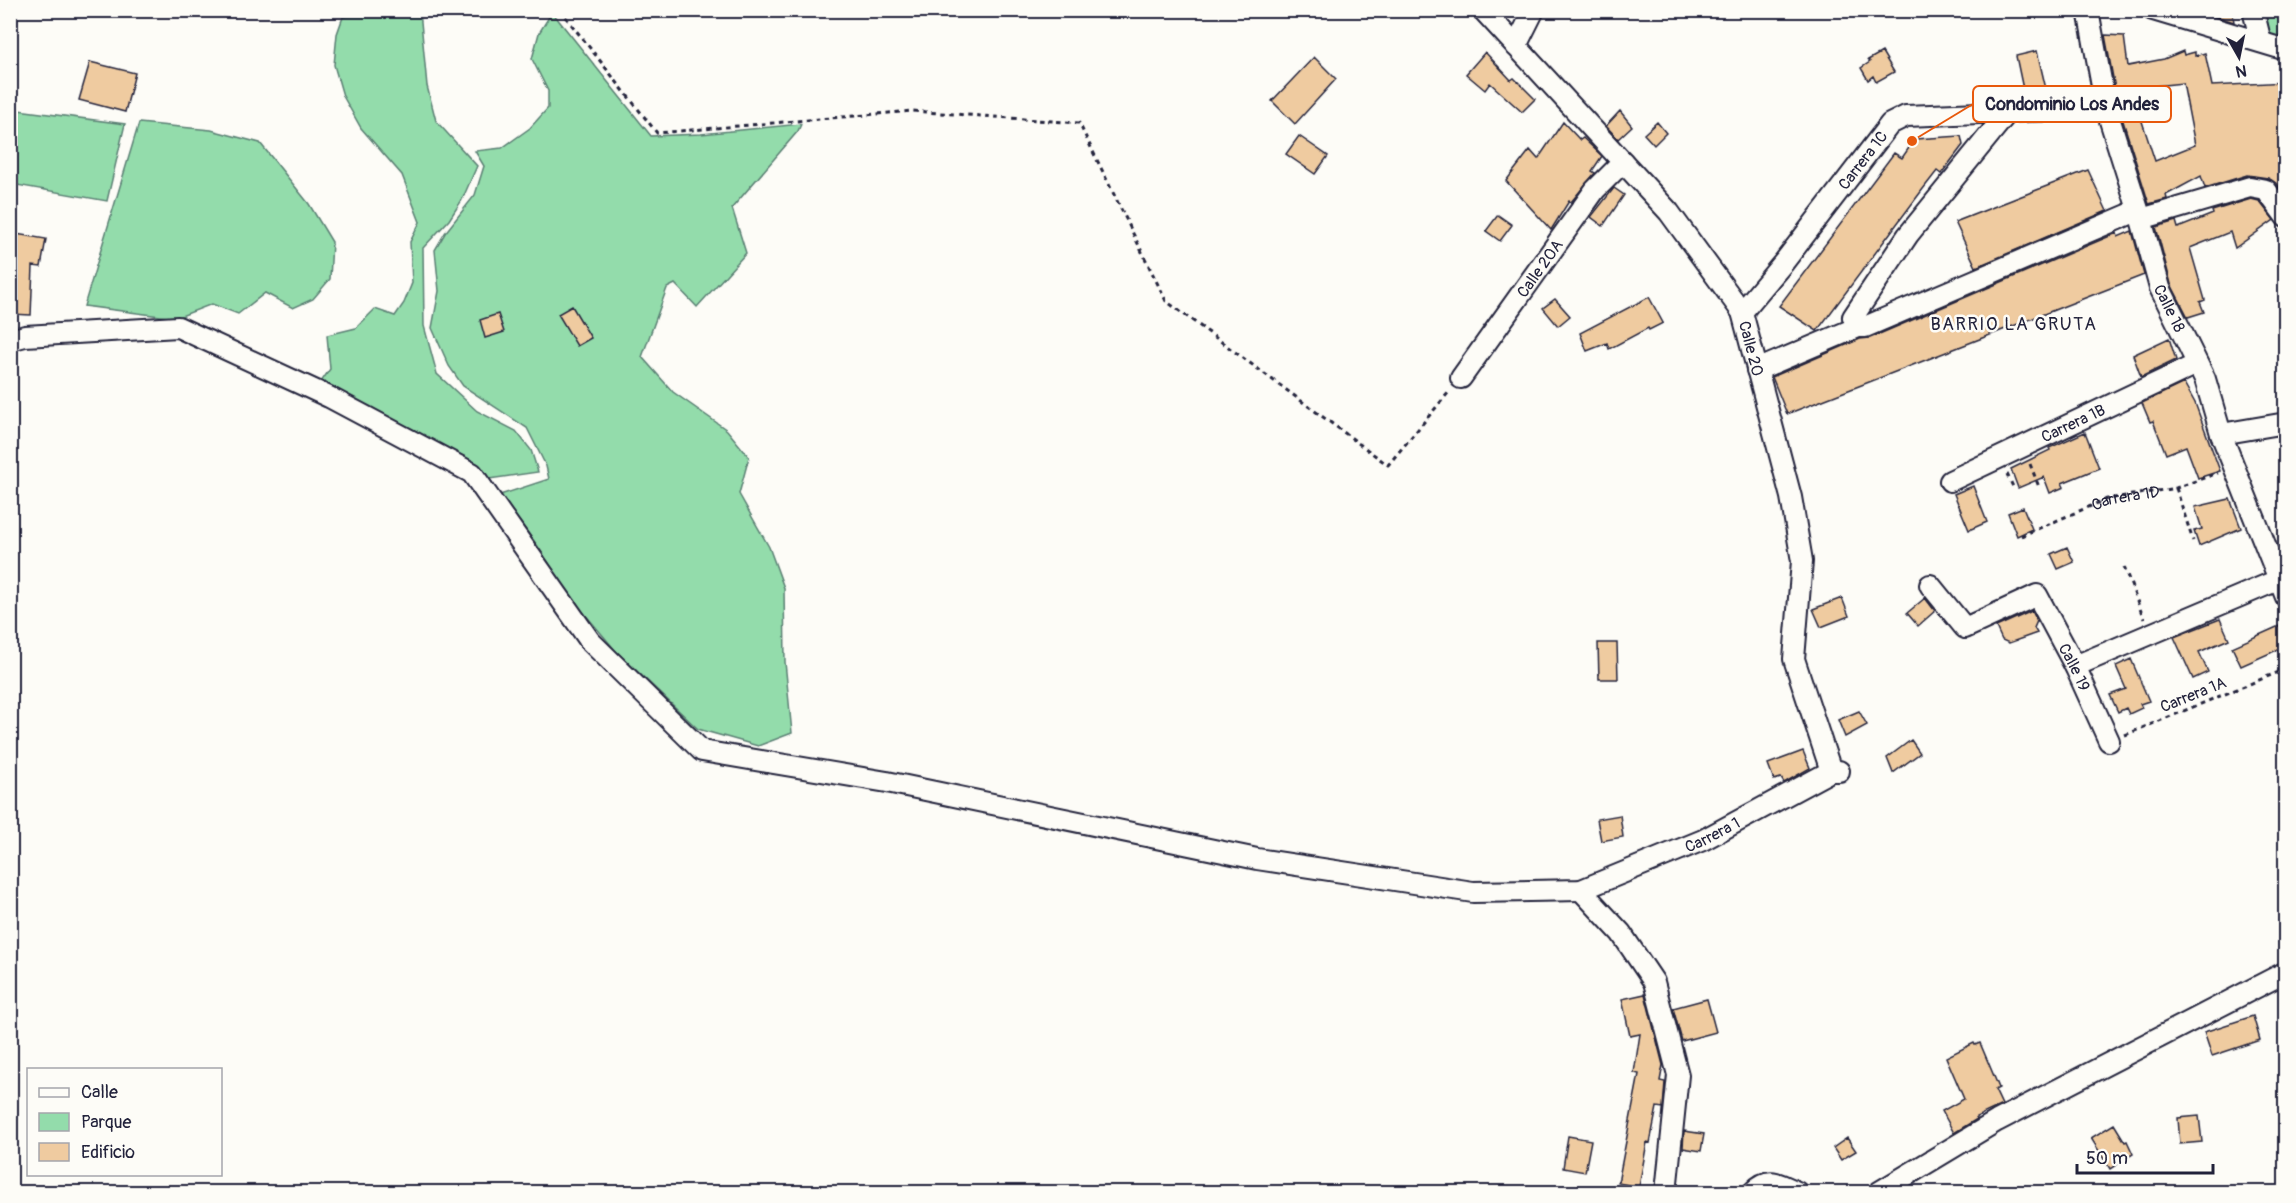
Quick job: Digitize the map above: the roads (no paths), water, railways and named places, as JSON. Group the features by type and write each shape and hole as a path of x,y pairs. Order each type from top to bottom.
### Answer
{"street":[{"name":"Calle 20","path":"1483,10 1669,212 1742,312 1791,497 1802,561 1794,659 1835,771"},
{"path":"1516,46 1534,10"},
{"name":"Calle 18","path":"2088,10 2106,108 2160,288 2205,379 2221,434 2282,588"},
{"path":"2153,10 2286,50"},
{"path":"2253,10 2262,42"},
{"name":"Carrera 1C","path":"1742,312 1784,262 1890,124 1906,116 2106,108"},
{"path":"1858,327 1853,317 1908,235 2008,112"},
{"name":"Calle 20A","path":"1461,378 1595,190 1623,162"},
{"path":"1757,370 1858,327 1865,327 2139,215 2250,187 2266,190 2286,217"},
{"path":"10,340 25,336 178,327 329,397 472,473 590,641 702,751 887,782 1269,861 1473,892 1581,890 1621,933 1654,982 1678,1075 1666,1192"},
{"name":"Carrera 1B","path":"1950,481 2197,364"},
{"path":"2221,434 2286,423"},
{"name":"Calle 19","path":"1930,585 1965,628 2037,595 2075,666 2109,741"},
{"path":"2075,666 2149,634 2282,588"},
{"name":"Carrera 1","path":"1581,890 1702,840 1835,771"},
{"path":"1879,1192 1997,1121 2286,972"},
{"path":"1753,1192 1761,1184 1773,1182 1797,1192"}],"place":[{"name":"Condominio Los Andes","path":"1912,141"}],"district":[{"name":"BARRIO LA GRUTA","path":"2014,324"}]}
